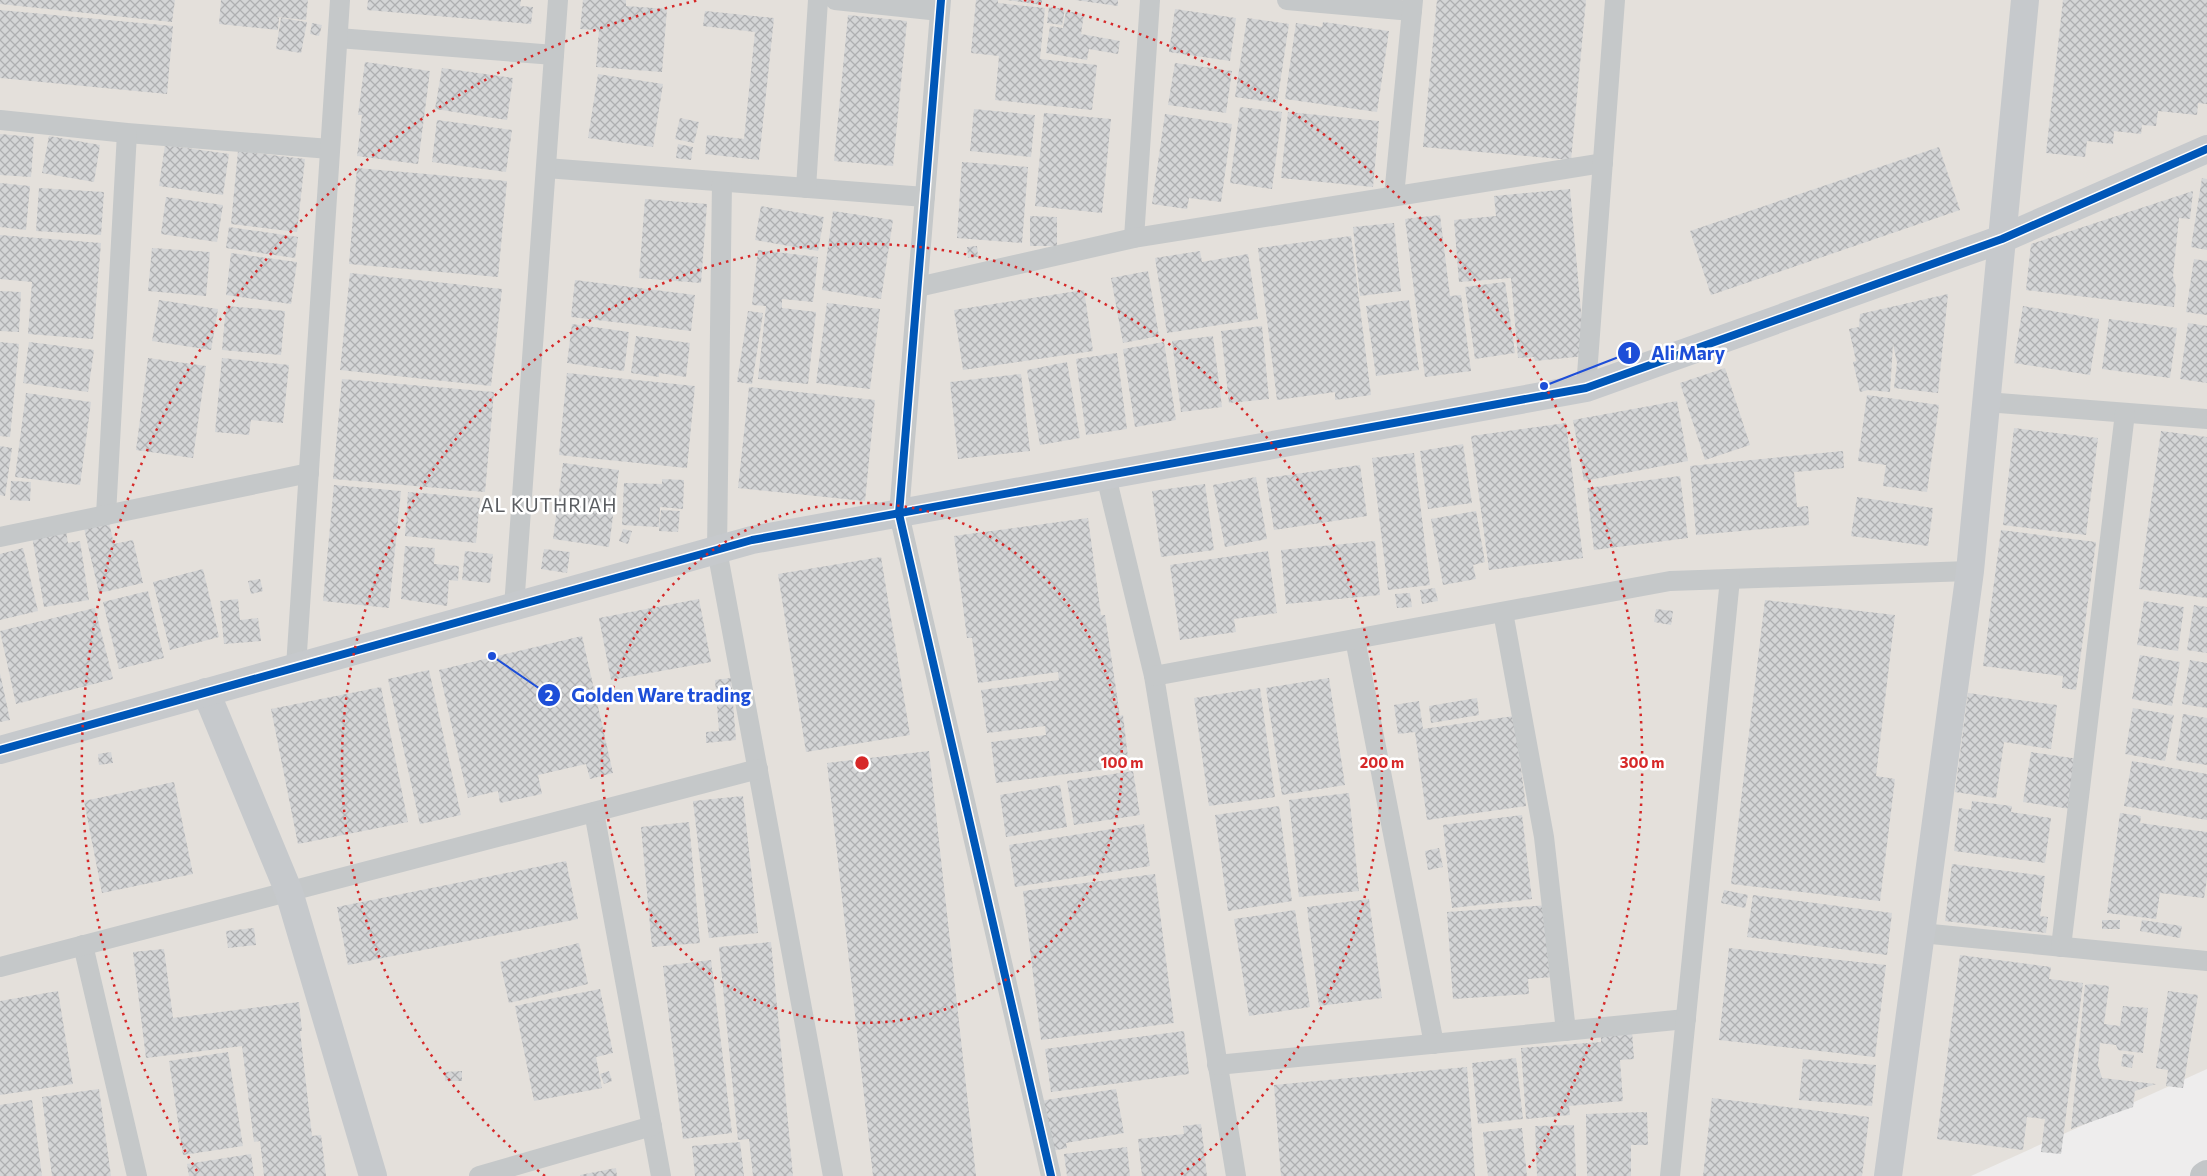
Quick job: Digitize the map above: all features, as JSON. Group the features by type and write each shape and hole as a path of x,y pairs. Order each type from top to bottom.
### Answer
{"street":[{"path":"296,667 340,0"},
{"path":"514,607 558,0"},
{"path":"806,188 818,0"},
{"path":"835,0 941,5 899,514 1051,1176"},
{"path":"1134,238 1150,0"},
{"path":"1287,0 1413,5 1394,196"},
{"path":"1586,388 1615,0"},
{"path":"1888,1176 1970,571 2025,0"},
{"path":"338,38 554,55"},
{"path":"0,120 127,133 330,149"},
{"path":"106,515 127,133"},
{"path":"0,750 752,540 1586,388 2002,239 2207,149"},
{"path":"918,287 1134,238 1602,163"},
{"path":"546,168 925,197"},
{"path":"722,182 717,550 833,1176"},
{"path":"1986,402 2207,419"},
{"path":"2061,947 2125,412"},
{"path":"0,537 309,472"},
{"path":"1106,476 1154,676 1236,1176"},
{"path":"1154,676 1670,581 1970,571"},
{"path":"1670,1176 1730,579"},
{"path":"1503,612 1544,837 1566,1031"},
{"path":"1355,639 1434,1044"},
{"path":"206,692 288,892 373,1176"},
{"path":"0,967 758,769"},
{"path":"594,812 661,1176"},
{"path":"1921,933 2207,961"},
{"path":"83,945 137,1176"},
{"path":"1217,1065 1686,1019"},
{"path":"479,1176 652,1126"}],"shaded area":[{"path":"0,0 2207,0 2207,1069 1971,1176 0,1176"}],"building":[{"path":"0,0 175,0 172,22 0,4"},
{"path":"221,0 308,0 306,20 276,17 279,18 278,30 219,24"},
{"path":"368,0 521,0 520,6 533,7 531,24 367,10"},
{"path":"583,0 626,0 626,6 667,9 662,72 596,67 599,30 580,29"},
{"path":"976,0 998,0 998,3 1045,8 1040,59 1097,65 1092,110 995,100 999,56 971,53"},
{"path":"1007,0 1042,0 1042,5"},
{"path":"1075,0 1118,0 1118,6"},
{"path":"1437,0 1586,0 1571,160 1423,147"},
{"path":"2063,0 2207,0 2207,104 2198,103 2197,115 2158,111 2156,126 2142,125 2141,134 2114,131 2113,144 2087,141 2085,157 2046,153"},
{"path":"1049,7 1065,9 1062,25 1047,23"},
{"path":"1175,9 1236,18 1230,61 1169,52"},
{"path":"0,10 173,26 167,94 0,78"},
{"path":"705,11 774,18 759,160 705,154 707,135 744,139 755,32 703,26"},
{"path":"1066,11 1084,14 1081,34 1120,41 1118,54 1089,49 1087,60 1046,53 1050,26 1063,28"},
{"path":"848,15 907,21 893,166 834,161"},
{"path":"281,18 307,22 301,53 276,49"},
{"path":"1247,18 1289,24 1277,103 1235,97"},
{"path":"1323,22 1389,31 1377,112 1285,99 1296,23 1322,27"},
{"path":"312,23 322,25 319,36 310,34"},
{"path":"365,62 430,71 418,164 357,156 362,115 358,115"},
{"path":"1175,63 1232,71 1226,113 1168,105"},
{"path":"442,68 513,78 507,120 435,109"},
{"path":"598,74 663,84 653,147 588,138"},
{"path":"1240,107 1282,112 1272,189 1230,183"},
{"path":"974,109 1035,115 1031,157 970,151"},
{"path":"1288,112 1379,121 1373,187 1281,178"},
{"path":"1044,113 1111,119 1102,213 1035,206"},
{"path":"1165,114 1232,124 1221,202 1189,198 1187,209 1152,204"},
{"path":"680,118 699,122 694,143 675,139"},
{"path":"437,120 512,130 506,172 432,162"},
{"path":"0,134 34,137 31,177 0,175"},
{"path":"49,136 100,145 94,182 42,173"},
{"path":"678,144 693,147 691,160 676,158"},
{"path":"165,145 229,154 223,195 159,186"},
{"path":"1939,147 1960,210 1711,295 1690,231"},
{"path":"238,151 305,159 297,232 231,224"},
{"path":"962,162 1028,167 1022,243 957,238"},
{"path":"357,168 507,181 498,277 349,264"},
{"path":"2202,178 2207,179 2207,250 2191,247"},
{"path":"0,183 30,186 26,230 0,227"},
{"path":"39,188 104,192 101,235 36,231"},
{"path":"1570,189 1585,356 1535,361 1534,357 1518,358 1511,278 1459,282 1454,220 1496,216 1494,196"},
{"path":"2193,191 2190,219 2179,218 2173,276 2176,287 2174,307 2026,290 2031,244"},
{"path":"166,197 223,205 217,242 161,234"},
{"path":"645,199 707,204 701,283 639,278"},
{"path":"761,206 824,217 818,251 755,240"},
{"path":"833,211 893,220 881,299 822,290"},
{"path":"1440,215 1450,296 1461,295 1471,371 1425,377 1405,219"},
{"path":"1030,216 1057,217 1057,246 1030,246"},
{"path":"1394,223 1401,291 1360,296 1353,227"},
{"path":"229,227 298,237 295,258 226,248"},
{"path":"0,235 101,243 93,339 28,334 32,282 0,279"},
{"path":"1351,236 1371,395 1335,400 1335,392 1277,400 1258,248"},
{"path":"977,246 978,257 968,258 967,247"},
{"path":"152,248 210,252 206,296 148,291"},
{"path":"758,250 818,257 813,302 782,299 782,308 816,312 808,384 758,379 766,306 752,305"},
{"path":"1200,251 1202,262 1248,254 1258,319 1167,333 1155,258"},
{"path":"231,253 297,262 291,304 226,295"},
{"path":"2194,259 2207,261 2207,315 2186,312"},
{"path":"1148,271 1159,336 1123,343 1111,278"},
{"path":"350,273 502,289 491,386 340,370"},
{"path":"575,280 695,295 691,331 571,317"},
{"path":"1505,282 1515,353 1475,359 1465,287"},
{"path":"1084,290 1093,351 963,370 954,310"},
{"path":"0,291 21,292 19,332 0,331"},
{"path":"1948,294 1938,393 1894,388 1897,363 1893,344 1890,392 1868,390 1860,392 1853,362 1856,361 1849,329 1859,327 1860,314"},
{"path":"159,300 218,309 211,350 152,341"},
{"path":"1409,300 1419,370 1376,376 1366,306"},
{"path":"827,303 880,309 870,389 816,383"},
{"path":"226,306 285,311 281,355 222,350"},
{"path":"2023,306 2099,319 2090,375 2014,363"},
{"path":"748,311 763,313 752,384 737,382"},
{"path":"2109,319 2177,328 2170,378 2102,369"},
{"path":"2188,323 2207,326 2207,383 2180,379"},
{"path":"572,324 629,332 624,371 567,363"},
{"path":"1262,326 1269,399 1229,403 1221,331"},
{"path":"636,336 690,343 686,377 659,373 659,377 631,373"},
{"path":"1213,336 1222,407 1181,412 1172,341"},
{"path":"0,342 19,344 10,437 0,436"},
{"path":"29,342 94,350 88,392 23,383"},
{"path":"1164,342 1176,420 1135,427 1123,349"},
{"path":"1117,353 1127,429 1086,435 1076,359"},
{"path":"148,358 206,366 193,458 136,450"},
{"path":"222,358 289,365 283,423 251,420 249,435 215,432"},
{"path":"1067,362 1080,438 1040,445 1027,370"},
{"path":"1725,368 1750,445 1705,460 1680,383"},
{"path":"567,373 695,386 687,468 559,455"},
{"path":"1021,374 1030,451 958,459 950,382"},
{"path":"342,379 494,392 485,492 333,479"},
{"path":"749,387 875,400 865,501 738,488"},
{"path":"26,393 91,402 80,485 15,477"},
{"path":"1867,395 1939,405 1927,492 1883,486 1886,465 1858,461"},
{"path":"1677,401 1688,461 1584,481 1573,420"},
{"path":"1566,423 1583,558 1489,570 1471,436"},
{"path":"2014,428 2098,438 2086,535 2003,525"},
{"path":"2161,431 2207,437 2207,598 2139,589"},
{"path":"1463,444 1472,503 1428,509 1420,451"},
{"path":"0,446 12,448 5,496 0,495"},
{"path":"1843,451 1844,468 1794,472 1797,507 1808,506 1809,525 1696,535 1690,466"},
{"path":"1414,453 1430,585 1388,590 1372,458"},
{"path":"563,463 619,470 609,547 553,539"},
{"path":"1360,465 1367,516 1274,530 1266,478"},
{"path":"1680,476 1688,538 1594,550 1587,488"},
{"path":"1256,477 1267,539 1225,547 1213,485"},
{"path":"662,479 684,480 683,509 660,507 659,527 622,525 624,483 662,484"},
{"path":"11,481 31,482 30,501 10,500"},
{"path":"1205,484 1214,550 1161,557 1152,491"},
{"path":"334,485 401,491 389,608 323,601"},
{"path":"408,492 480,498 476,543 405,536"},
{"path":"1857,497 1933,508 1928,546 1851,536"},
{"path":"661,510 680,511 678,532 659,531"},
{"path":"1476,511 1485,562 1473,565 1476,579 1443,585 1431,519"},
{"path":"1088,518 1101,615 1105,615 1120,716 1123,715 1129,766 996,783 991,742 1046,735 1045,726 987,733 981,690 1059,680 1058,672 978,683 972,638 967,638 954,536"},
{"path":"109,523 114,544 133,540 143,583 99,593 84,528"},
{"path":"623,529 632,531 628,544 619,541"},
{"path":"2001,530 2096,542 2076,690 2062,688 2063,676 1983,666"},
{"path":"66,531 68,543 80,541 89,600 44,607 32,536"},
{"path":"1375,541 1380,595 1286,604 1281,550"},
{"path":"405,546 435,548 434,564 459,566 458,581 449,580 447,606 401,599"},
{"path":"23,548 38,611 0,620 0,554"},
{"path":"544,549 570,552 567,573 541,569"},
{"path":"465,551 493,554 490,583 462,580"},
{"path":"1268,551 1277,613 1234,619 1236,632 1180,640 1170,565"},
{"path":"881,557 910,735 806,752 778,574"},
{"path":"203,569 219,637 170,650 153,582"},
{"path":"260,579 263,591 251,594 248,581"},
{"path":"1435,588 1438,601 1422,604 1420,590"},
{"path":"148,591 164,658 119,669 103,602"},
{"path":"1410,593 1412,607 1397,608 1395,594"},
{"path":"238,599 240,620 258,618 261,641 224,644 220,601"},
{"path":"699,599 711,662 611,680 599,618"},
{"path":"1765,600 1895,615 1876,776 1895,779 1880,901 1731,884"},
{"path":"2144,601 2184,607 2178,651 2137,645"},
{"path":"2194,605 2207,607 2207,653 2187,650"},
{"path":"95,608 113,679 16,704 0,631"},
{"path":"1656,609 1673,611 1671,625 1654,622"},
{"path":"582,636 613,773 590,779 586,764 538,775 542,794 500,803 498,791 468,798 439,670"},
{"path":"2140,655 2180,662 2172,706 2132,699"},
{"path":"2190,660 2207,663 2207,708 2182,704"},
{"path":"429,670 461,815 420,824 388,679"},
{"path":"0,673 10,720 0,722"},
{"path":"731,678 736,740 706,743 706,732 719,731 715,680"},
{"path":"1329,678 1345,785 1282,795 1266,688"},
{"path":"381,687 408,822 298,844 271,709"},
{"path":"1260,688 1275,797 1209,806 1194,698"},
{"path":"1968,693 2057,705 2051,749 2004,742 1996,798 1955,792"},
{"path":"1477,698 1479,715 1431,723 1429,706"},
{"path":"1419,701 1423,729 1514,716 1526,806 1427,820 1415,732 1398,734 1394,705"},
{"path":"2133,708 2174,715 2165,761 2125,754"},
{"path":"2183,714 2207,718 2207,765 2176,760"},
{"path":"929,751 976,1176 873,1176 827,763"},
{"path":"111,752 113,763 99,765 98,754"},
{"path":"2031,752 2079,759 2071,809 2023,802"},
{"path":"2132,761 2207,774 2207,820 2124,806"},
{"path":"1133,771 1140,815 1074,825 1067,781"},
{"path":"174,782 193,874 102,893 84,801"},
{"path":"1060,785 1067,827 1006,837 1000,795"},
{"path":"1349,793 1359,891 1299,897 1289,800"},
{"path":"743,796 758,933 709,938 693,801"},
{"path":"1972,801 2012,806 2011,812 2051,818 2045,863 1954,851 1959,808 1971,810"},
{"path":"1279,806 1292,901 1228,911 1215,815"},
{"path":"2120,813 2141,816 2140,823 2207,832 2207,878 2204,898 2160,893 2156,919 2107,913"},
{"path":"1522,815 1532,899 1452,908 1443,825"},
{"path":"689,822 700,943 652,947 641,827"},
{"path":"1144,824 1150,866 1015,887 1009,845"},
{"path":"1439,848 1443,867 1428,870 1425,851"},
{"path":"566,861 578,919 348,965 337,907"},
{"path":"1952,864 2045,876 2040,916 2048,917 2046,933 1945,921"},
{"path":"1155,874 1174,1023 1041,1040 1023,891"},
{"path":"1724,890 1748,895 1745,908 1721,903"},
{"path":"1753,895 1892,913 1887,955 1747,937"},
{"path":"1369,899 1382,998 1319,1006 1307,907"},
{"path":"1548,905 1553,977 1528,979 1529,994 1453,999 1447,912"},
{"path":"1295,910 1310,1007 1249,1016 1234,919"},
{"path":"2102,920 2120,920 2120,929 2102,929"},
{"path":"2142,920 2182,926 2180,938 2140,931"},
{"path":"254,928 256,945 228,948 226,931"},
{"path":"771,942 793,1176 753,1176 749,1139 738,1140 719,947"},
{"path":"579,943 588,984 509,1003 500,962"},
{"path":"1729,948 1886,965 1875,1057 1719,1040"},
{"path":"164,949 173,1018 299,1002 302,1031 300,1031 312,1136 321,1135 326,1176 264,1176 260,1141 254,1142 242,1046 146,1058 133,952"},
{"path":"1960,955 2051,967 2049,979 2083,983 2061,1154 2041,1152 2045,1119 2027,1117 2023,1150 1937,1139"},
{"path":"711,960 732,1133 683,1139 663,966"},
{"path":"2085,985 2109,986 2104,1024 2120,1026 2123,1006 2148,1008 2143,1053 2118,1050 2116,1045 2100,1043 2098,1065 2102,1078 2156,1084 2135,1091 2133,1107 2071,1129"},
{"path":"600,989 613,1053 596,1057 602,1088 534,1101 515,1006"},
{"path":"58,991 73,1084 0,1095 0,1001"},
{"path":"2168,991 2198,995 2183,1088 2166,1086 2168,1070 2156,1068"},
{"path":"1184,1031 1189,1074 1051,1092 1045,1049"},
{"path":"1632,1031 1634,1059 1620,1060 1623,1101 1569,1106 1570,1115 1526,1119 1521,1048 1601,1042 1601,1033"},
{"path":"228,1052 243,1146 183,1155 169,1061"},
{"path":"2123,1054 2134,1055 2132,1068 2121,1066"},
{"path":"1516,1058 1523,1119 1478,1124 1472,1063"},
{"path":"1803,1059 1876,1065 1872,1106 1799,1100"},
{"path":"1467,1067 1475,1176 1281,1176 1274,1085"},
{"path":"462,1071 462,1081 445,1081 445,1072"},
{"path":"609,1071 612,1081 604,1084 600,1074"},
{"path":"99,1089 111,1176 52,1176 42,1097"},
{"path":"1116,1089 1124,1133 1066,1143 1067,1148 1047,1152 1040,1101"},
{"path":"1712,1098 1869,1117 1862,1176 1703,1176"},
{"path":"32,1100 42,1176 0,1176 0,1105"},
{"path":"1647,1112 1648,1145 1631,1145 1631,1176 1587,1176 1586,1114"},
{"path":"1201,1124 1207,1176 1142,1176 1138,1139 1184,1134 1183,1126"},
{"path":"1574,1125 1576,1176 1537,1176 1535,1126"},
{"path":"1522,1128 1527,1176 1488,1176 1483,1132"},
{"path":"740,1142 744,1176 695,1176 692,1146"},
{"path":"1127,1147 1130,1176 1067,1176 1064,1154"},
{"path":"251,1154 254,1176 189,1176 187,1164"},
{"path":"616,1168 617,1176 580,1176 580,1175"}],"cycle path":[{"path":"941,0 899,514 1051,1176"},
{"path":"0,750 752,540 1586,388 2002,239 2207,149"}],"place":[{"name":"Ali Mary","path":"1544,386"},
{"name":"Golden Ware trading","path":"492,656"}],"district":[{"name":"AL KUTHRIAH","path":"549,505"}]}
